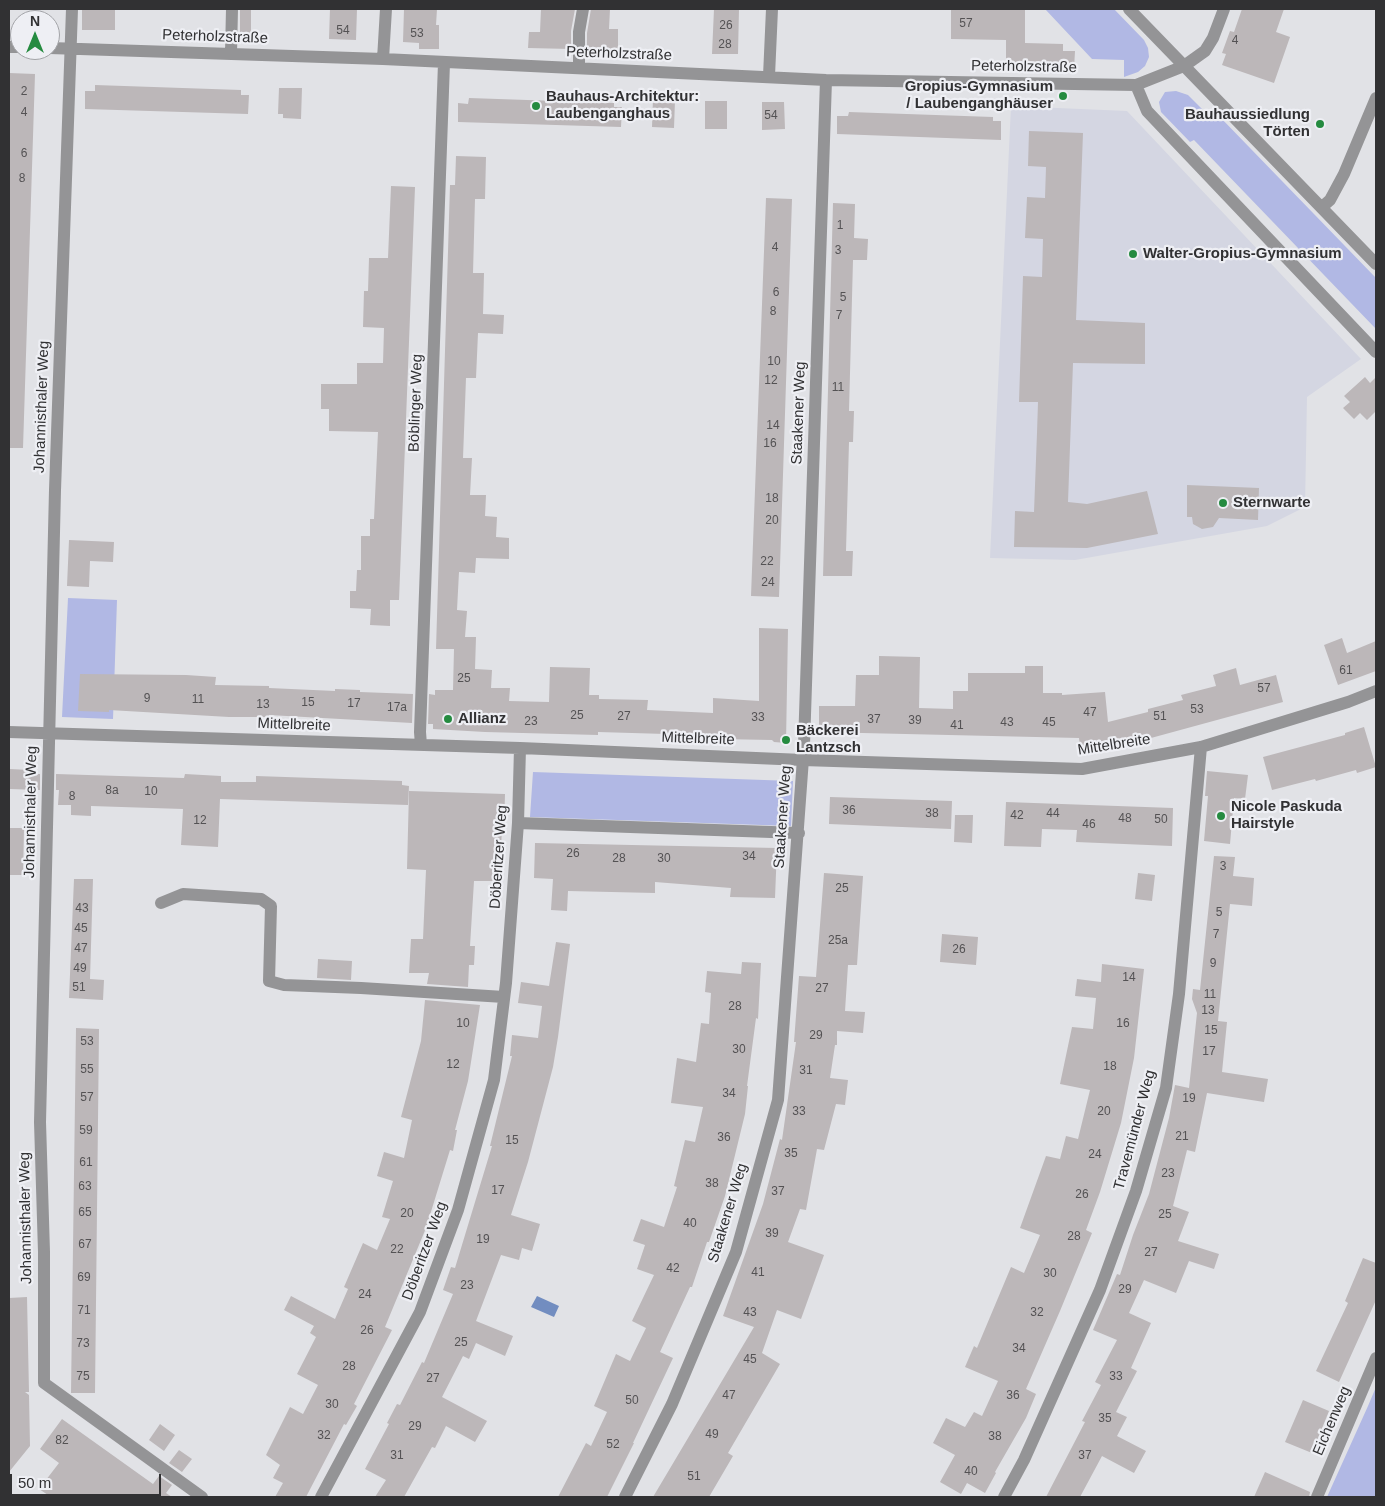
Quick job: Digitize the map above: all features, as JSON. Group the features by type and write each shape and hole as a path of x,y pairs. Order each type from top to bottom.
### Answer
{"street":[{"name":"Johannisthaler Weg","path":"72,9 55,490 40,1122 44,1252 44,1383 202,1497"},
{"path":"231,53 232,9"},
{"path":"383,59 386,9"},
{"path":"579,68 579,32 583,9"},
{"path":"769,76 772,9"},
{"path":"1129,9 1376,264"},
{"name":"Peterholzstraße","path":"60,48 383,59 826,80 1136,85 1184,66 1205,51 1213,38 1224,9"},
{"name":"Böblinger Weg","path":"421,745 444,63"},
{"name":"Staakener Weg","path":"625,1497 672,1404 736,1252 778,1100 803,760 826,80"},
{"path":"1136,85 1147,111 1376,352"},
{"path":"1322,208 1330,200 1344,174 1376,98"},
{"name":"Mittelbreite","path":"9,732 520,748 1082,769 1201,747 1348,702 1376,691"},
{"name":"Travemünder Weg","path":"1004,1497 1024,1460 1100,1290 1136,1191 1166,1088 1179,994 1201,747"},
{"name":"Döberitzer Weg","path":"321,1497 420,1312 458,1210 494,1080 504,997 518,823 520,748"},
{"path":"518,823 799,832"},
{"path":"160,903 183,894 261,899 271,906 269,981 284,985 504,997"},
{"name":"Eichenweg","path":"1317,1497 1376,1358"}],"shaded area":[{"path":"1045,9 1114,9 1144,40 1148,48 1149,57 1145,66 1138,72 1124,77 1124,60 1092,59"},
{"path":"1176,91 1188,95 1213,120 1219,116 1376,278 1376,329 1194,140 1190,142 1161,112 1159,102 1165,92"},
{"name":"Walter-Gropius-Gymnasium","path":"1011,106 1127,111 1361,359 1307,397 1305,507 1267,526 1075,560 990,558"},
{"path":"68,598 117,600 113,719 62,717"},
{"path":"533,772 793,781 791,826 530,817"},
{"path":"537,1296 559,1306 554,1317 531,1307"},
{"path":"1376,1387 1376,1497 1327,1497 1368,1406"}],"building":[{"path":"82,9 115,9 115,30 82,30"},
{"path":"240,9 251,9 251,33 240,32"},
{"path":"330,9 357,9 356,40 329,39"},
{"path":"404,9 437,9 436,25 439,25 439,49 419,49 419,43 403,42"},
{"path":"541,9 575,9 571,31 571,49 528,48 529,32 540,32"},
{"path":"591,9 610,9 609,29 618,29 618,51 587,50 587,33"},
{"path":"714,9 739,9 738,54 712,54"},
{"path":"951,9 1025,9 1025,43 1063,44 1063,51 1075,51 1074,69 1006,68 1006,40 951,39"},
{"path":"1242,9 1284,9 1276,32 1290,37 1274,83 1222,65 1226,54 1222,53 1230,31 1234,32"},
{"path":"9,73 35,74 23,448 9,448"},
{"path":"95,85 241,90 241,95 249,95 248,114 85,109 85,91 95,91"},
{"path":"279,88 302,88 301,119 283,118 283,114 278,114"},
{"name":"Bauhaus-Architektur: Laubenganghaus","path":"469,98 614,103 614,107 622,107 621,127 458,122 458,103 468,104"},
{"path":"653,99 675,100 674,128 652,127"},
{"path":"705,101 727,101 727,129 705,129"},
{"path":"762,102 784,102 785,129 762,130"},
{"path":"849,112 993,117 993,121 1001,121 1001,140 837,134 837,116 848,116"},
{"path":"1029,131 1083,133 1076,320 1145,323 1145,364 1073,363 1068,502 1087,504 1147,491 1158,534 1087,548 1014,547 1015,511 1034,512 1037,433 1038,402 1019,402 1023,276 1042,277 1043,239 1025,238 1027,197 1045,198 1046,167 1028,166"},
{"path":"456,156 486,157 485,199 475,199 473,273 484,273 483,314 504,315 503,334 478,333 476,378 466,378 463,458 472,458 470,495 486,495 485,516 497,517 496,537 509,538 509,559 476,558 475,573 459,572 457,610 467,611 465,637 476,637 475,669 492,670 491,688 510,688 509,701 549,702 550,667 590,668 589,695 599,695 599,699 648,700 647,710 713,713 713,698 759,701 759,628 788,629 786,743 774,742 772,740 666,738 666,734 598,732 598,735 485,732 433,729 433,724 428,724 429,694 435,695 435,690 453,690 454,649 436,649 450,185 455,185"},
{"path":"391,186 415,187 399,600 390,600 390,626 370,625 371,609 350,608 350,591 356,591 357,570 361,570 361,536 370,536 370,519 374,519 378,432 329,431 329,409 321,409 321,384 357,384 357,363 383,363 384,328 363,327 364,291 368,291 369,258 388,258"},
{"path":"766,198 792,199 779,597 751,596"},
{"path":"833,203 855,204 854,238 868,239 867,260 853,260 849,411 854,411 853,442 849,442 846,551 853,551 852,576 823,576"},
{"path":"1365,377 1370,383 1376,377 1376,411 1367,420 1360,413 1354,419 1343,408 1350,402 1344,396"},
{"name":"Sternwarte","path":"1187,485 1259,488 1258,520 1219,518 1213,527 1202,529 1193,524 1192,517 1187,517"},
{"path":"69,540 114,542 113,562 90,561 89,587 67,586"},
{"path":"1342,638 1347,653 1376,641 1376,671 1338,685 1324,645"},
{"path":"879,656 920,657 919,708 953,709 953,691 968,691 968,673 1025,673 1025,666 1043,666 1043,693 1062,693 1062,695 1105,692 1108,722 1148,712 1148,709 1183,700 1181,695 1216,686 1213,675 1236,668 1240,685 1276,675 1283,702 1118,747 1117,744 1080,747 1079,738 819,732 819,706 855,706 856,675 879,675"},
{"path":"80,674 186,675 216,677 215,685 269,686 269,688 335,691 335,689 360,690 360,692 413,694 412,723 269,715 269,717 229,717 109,710 109,712 78,711"},
{"path":"1364,727 1376,767 1357,773 1356,770 1272,790 1263,757 1345,735 1345,733"},
{"path":"9,769 30,770 30,774 40,774 40,790 9,789"},
{"path":"1207,771 1248,775 1245,799 1234,798 1230,844 1204,841 1208,796 1205,796"},
{"path":"56,774 184,778 185,774 221,776 221,782 256,782 256,776 402,781 402,785 409,786 408,805 220,799 218,847 181,845 183,809 91,806 91,816 71,815 71,805 58,805 59,790 56,790"},
{"path":"409,791 505,794 500,872 495,872 496,881 474,881 470,946 475,946 474,965 469,965 468,987 427,984 429,973 409,973 411,939 423,939 426,870 407,869"},
{"path":"830,797 952,801 951,829 829,824"},
{"path":"1006,802 1173,808 1172,846 1076,842 1077,830 1042,829 1041,847 1004,846"},
{"path":"955,815 973,815 972,843 954,842"},
{"path":"9,828 24,828 23,875 9,875"},
{"path":"535,843 777,848 775,898 730,897 731,888 655,882 655,893 568,891 567,911 551,910 553,879 534,878"},
{"path":"1214,856 1235,857 1233,876 1254,878 1252,906 1230,904 1218,1021 1227,1022 1222,1072 1268,1079 1264,1102 1207,1093 1195,1152 1187,1150 1173,1206 1189,1212 1178,1241 1219,1254 1214,1269 1189,1261 1176,1293 1144,1280 1129,1313 1151,1323 1131,1368 1137,1371 1116,1412 1127,1417 1117,1436 1146,1451 1134,1473 1102,1456 1080,1497 1046,1497 1085,1422 1082,1421 1101,1385 1095,1382 1117,1340 1093,1330 1117,1274 1120,1275 1149,1194 1169,1118 1175,1085 1189,1088 1197,1013 1192,999 1193,989 1200,990"},
{"path":"824,873 863,876 857,965 848,965 845,1011 865,1012 863,1033 837,1031 837,1045 835,1045 830,1078 848,1080 845,1105 836,1104 824,1150 817,1149 806,1210 800,1209 788,1242 824,1255 801,1319 777,1310 762,1353 780,1364 728,1453 733,1456 709,1497 653,1497 754,1327 723,1316 763,1204 780,1139 782,1140 796,1042 794,1042 799,976 816,977"},
{"path":"1138,873 1155,875 1152,901 1135,899"},
{"path":"74,879 93,879 90,979 104,980 103,1000 69,998"},
{"path":"942,934 978,937 976,965 940,962"},
{"path":"556,942 570,944 558,1037 553,1067 528,1162 511,1215 540,1224 532,1251 522,1248 519,1260 501,1255 476,1321 513,1336 505,1356 476,1343 469,1359 463,1356 442,1397 487,1421 475,1442 446,1426 435,1448 432,1447 404,1497 375,1497 386,1480 365,1469 389,1424 387,1423 397,1404 400,1405 422,1362 424,1363 453,1294 443,1290 451,1267 455,1268 492,1146 490,1146 512,1056 510,1056 512,1035 538,1038 542,1006 518,1003 521,982 549,986"},
{"path":"318,959 352,961 351,980 317,978"},
{"path":"742,962 761,963 758,1019 756,1018 745,1114 725,1196 709,1242 707,1242 692,1287 690,1287 660,1352 673,1358 607,1497 558,1497 586,1443 591,1446 607,1412 594,1406 616,1354 630,1361 646,1328 632,1321 654,1275 637,1269 645,1245 633,1241 641,1219 664,1227 677,1187 674,1186 685,1140 695,1142 703,1107 671,1103 677,1058 696,1062 701,1023 709,1024 711,993 705,992 707,971 741,974"},
{"path":"1102,964 1144,969 1134,1058 1121,1123 1086,1230 1092,1233 1026,1389 1036,1394 1026,1418 985,1493 967,1483 961,1494 940,1482 955,1455 933,1443 946,1418 965,1427 974,1412 982,1416 998,1381 965,1367 974,1346 977,1348 1011,1267 1024,1273 1040,1235 1020,1228 1046,1156 1060,1159 1066,1136 1078,1139 1090,1090 1060,1084 1072,1027 1093,1029 1096,998 1075,996 1077,979 1101,982"},
{"path":"425,1000 480,1005 468,1081 455,1130 457,1130 453,1151 450,1150 426,1228 385,1327 392,1330 354,1404 357,1406 346,1425 344,1424 306,1497 275,1497 283,1483 273,1478 280,1465 266,1455 290,1407 303,1414 318,1385 297,1374 316,1337 310,1333 314,1326 284,1310 291,1296 335,1319 348,1289 344,1287 363,1243 377,1250 390,1219 382,1217 393,1181 377,1176 384,1152 404,1158 412,1120 401,1117 421,1041"},
{"path":"76,1028 99,1029 95,1393 71,1393"},
{"path":"1363,1258 1376,1263 1376,1300 1339,1382 1316,1371 1348,1303 1345,1301"},
{"path":"27,1297 29,1392 25,1392 29,1395 30,1446 9,1472 9,1298"},
{"path":"1303,1400 1329,1411 1312,1453 1285,1442"},
{"path":"62,1419 153,1484 159,1476 172,1485 166,1493 172,1497 51,1497 39,1489 59,1463 40,1449"},
{"path":"160,1424 175,1435 164,1451 149,1440"},
{"path":"179,1450 192,1459 182,1472 169,1463"},
{"path":"1265,1472 1310,1492 1309,1497 1254,1497"}],"place":[{"name":"Gropius-Gymnasium / Laubenganghäuser","path":"1063,96"},
{"name":"Bauhaus-Architektur: Laubenganghaus","path":"536,106"},
{"name":"Bauhaussiedlung Törten","path":"1320,124"},
{"name":"Walter-Gropius-Gymnasium","path":"1133,254"},
{"name":"Sternwarte","path":"1223,503"},
{"name":"Allianz","path":"448,719"},
{"name":"Bäckerei Lantzsch","path":"786,740"},
{"name":"Nicole Paskuda Hairstyle","path":"1221,816"}]}
